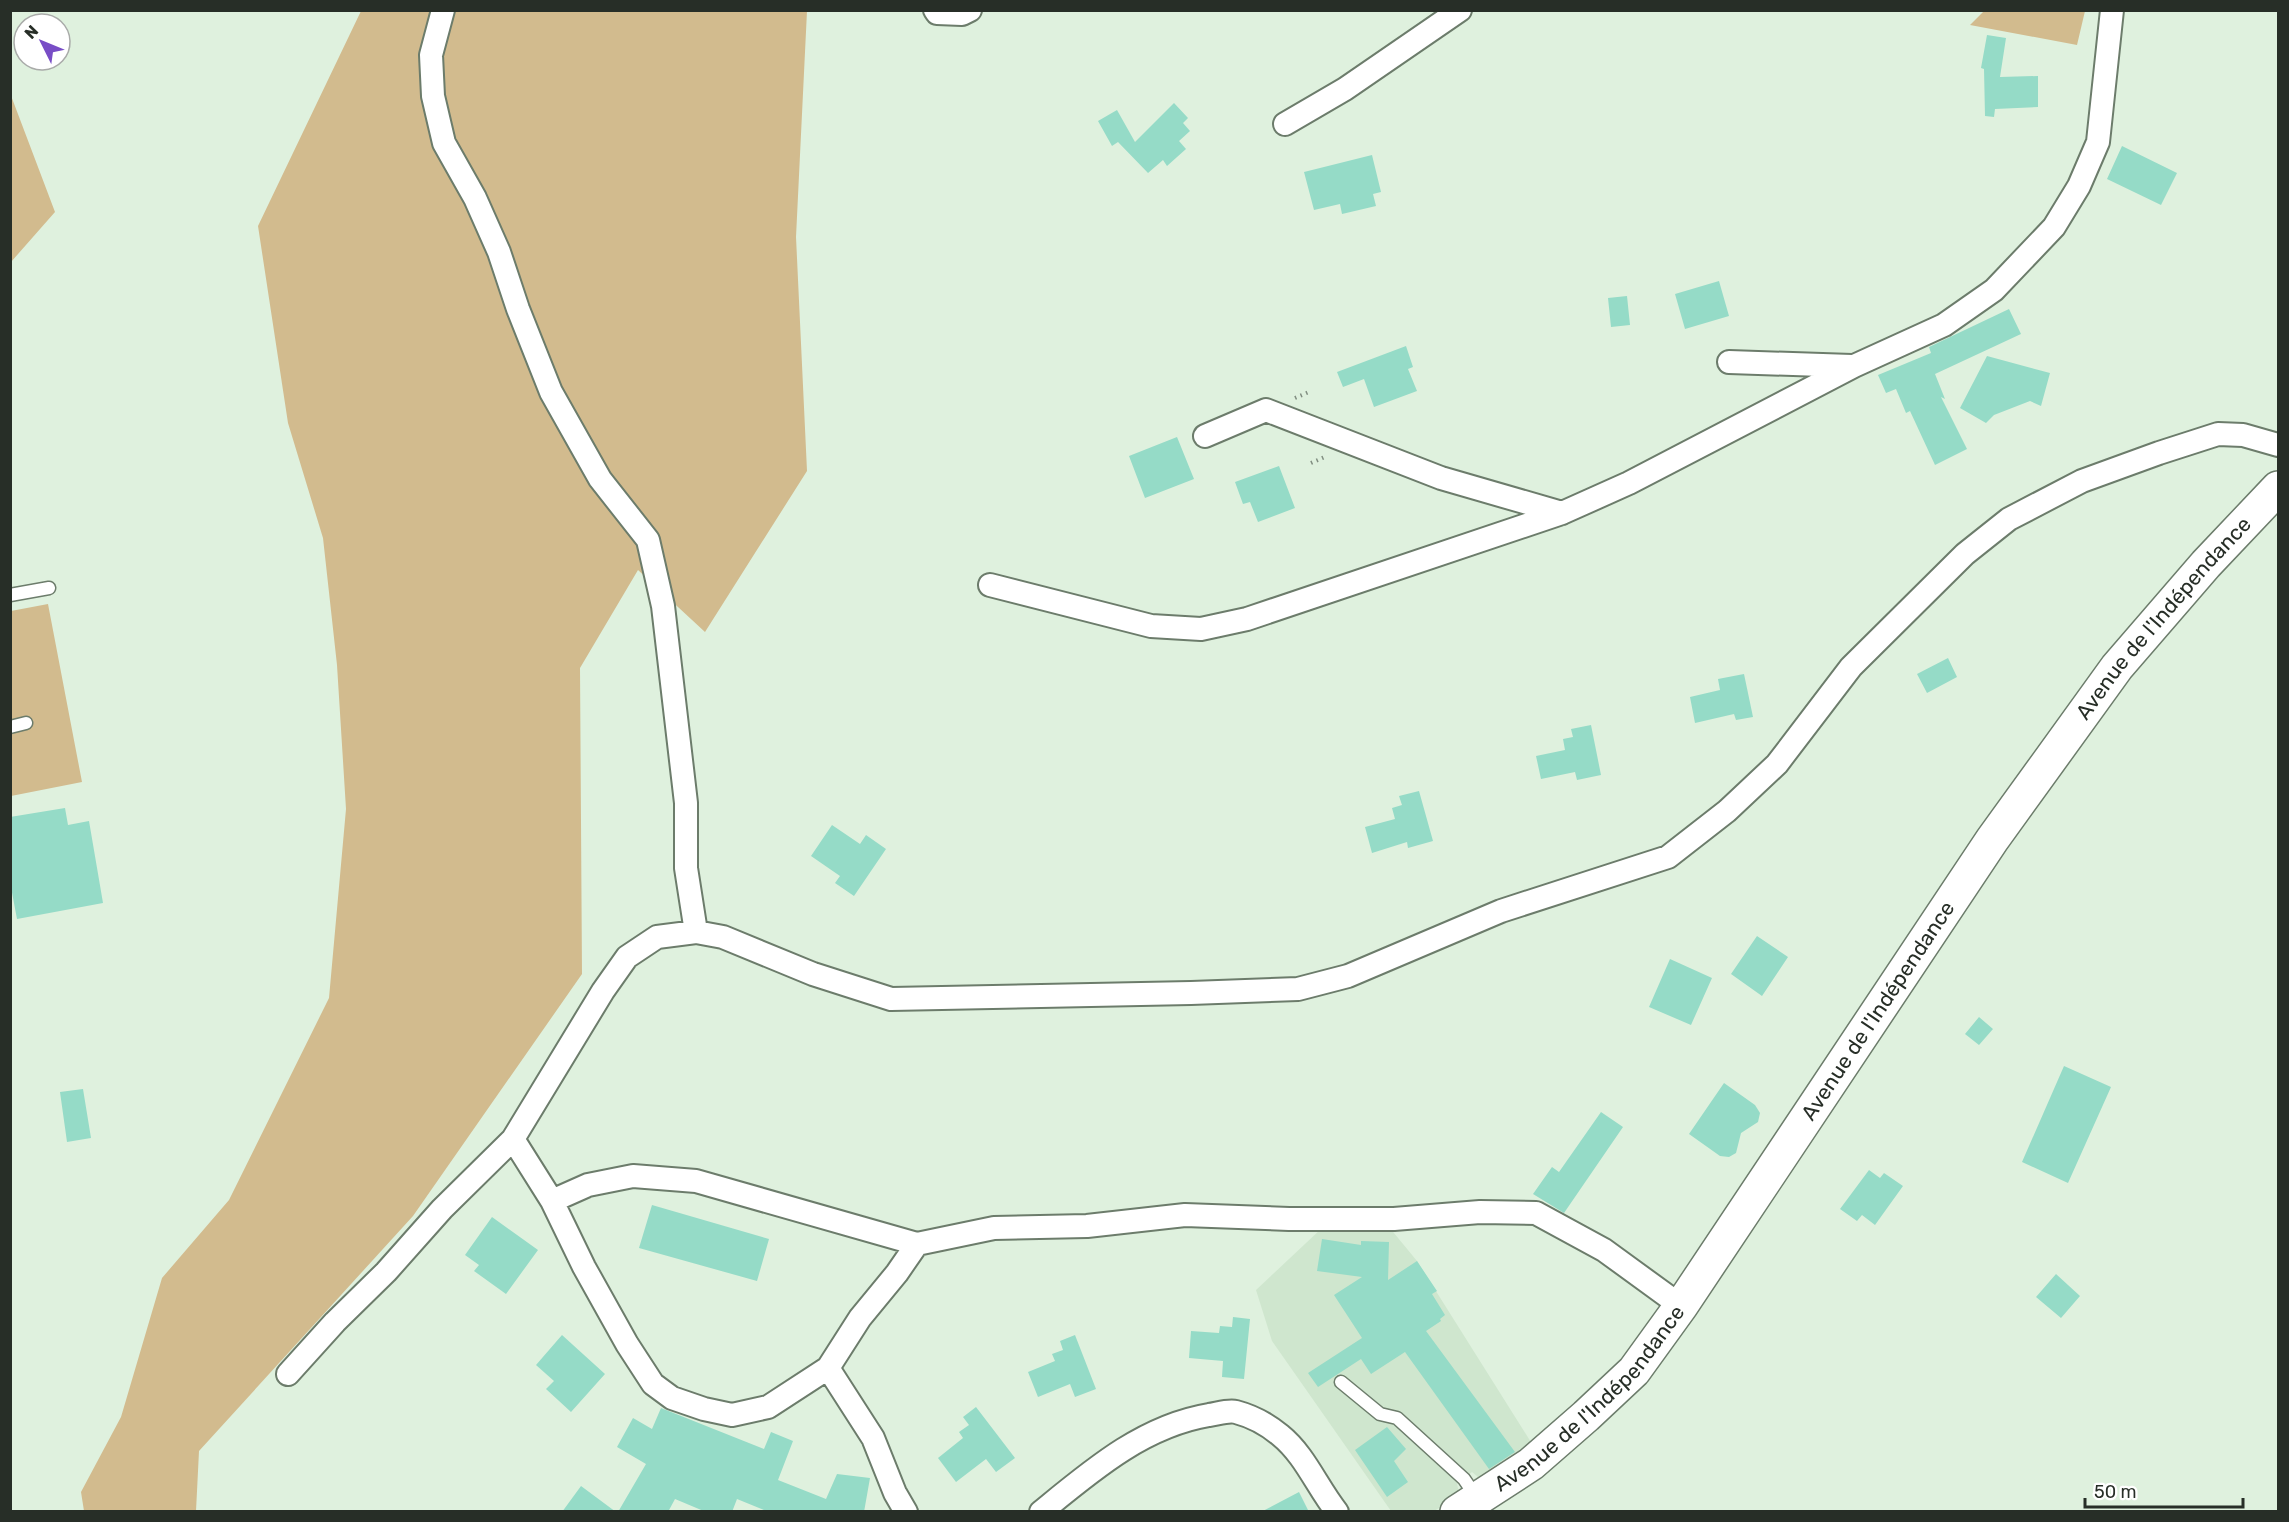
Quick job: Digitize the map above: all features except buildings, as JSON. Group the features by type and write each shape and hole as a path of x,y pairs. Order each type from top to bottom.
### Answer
{"highway":[{"name":"Avenue de l'Indépendance","path":"1467,1505 1531,1464 1635,1371 1681,1306 1992,840 2110,677 2206,564 2278,488"}],"street":[{"path":"443,10 431,56 433,96 444,143 475,198 499,252 518,309 551,392 600,479 648,540 663,606 686,803 686,868 696,932"},
{"path":"935,10 938,13 962,14 970,10"},
{"path":"1285,124 1345,89 1460,10"},
{"path":"990,585 1151,626 1201,629 1247,619 1562,513 1629,483 1854,366 1944,325 1994,290 2054,227 2079,186 2098,142 2112,10"},
{"path":"1729,362 1854,366"},
{"path":"1205,436 1266,410 1441,478 1562,513"},
{"path":"288,1374 334,1322 386,1272 442,1209 513,1139 603,991 627,957 657,937 696,932 723,937 813,974 891,999 1298,989 1348,976 1500,911 1668,857 1727,811 1777,764 1851,667 1965,554 2008,519 2082,481 2158,453 2218,435 2243,435 2278,445"},
{"path":"513,1139 552,1201 584,1267 627,1344 653,1384 672,1398 732,1415 768,1407 828,1368 860,1318 897,1273 917,1244"},
{"path":"552,1201 588,1185 633,1176 696,1181 917,1244 994,1228 1087,1226 1185,1215 1289,1219 1394,1219 1480,1212 1536,1213 1604,1250 1681,1306"},
{"path":"828,1368 873,1438 895,1492 906,1512"},
{"path":"1041,1512 1087,1473 1145,1436 1192,1418 1234,1411 1264,1424 1281,1436 1301,1457 1337,1512"}],"lane":[{"path":"10,595 49,588"},
{"path":"10,727 26,723"},
{"path":"1341,1382 1380,1414 1397,1418 1464,1479 1467,1505"}],"shaded area":[{"path":"361,11 807,11 796,237 807,471 705,632 638,570 580,668 582,974 413,1216 199,1451 196,1511 84,1511 81,1492 121,1417 162,1278 229,1200 329,998 346,809 337,665 323,538 288,423 258,226"},
{"path":"1984,11 2085,11 2077,45 1970,25"},
{"path":"10,93 55,212 11,262 10,262"},
{"path":"48,604 82,782 11,796 11,611"},
{"path":"1389,1227 1417,1261 1534,1447 1484,1482 1472,1472 1457,1484 1460,1496 1434,1511 1391,1511 1272,1341 1256,1290 1322,1228"}]}
